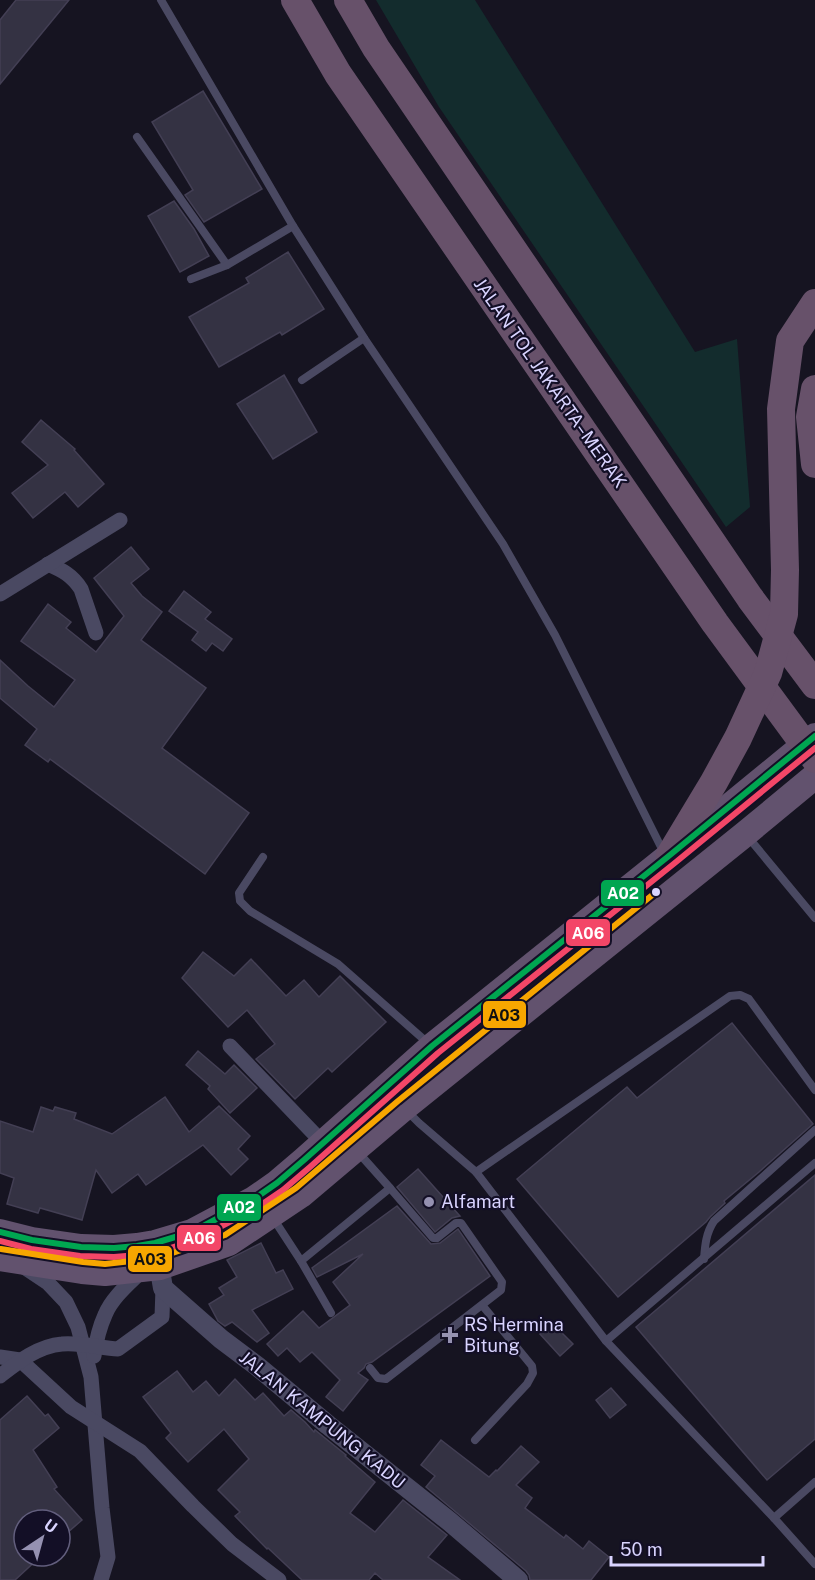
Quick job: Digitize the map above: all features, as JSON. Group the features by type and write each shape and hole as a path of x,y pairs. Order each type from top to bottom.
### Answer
{"highway":[{"name":"JALAN TOL JAKARTA–MERAK","path":"295,0 338,74 715,623 815,759"},
{"path":"348,0 383,57 750,598 815,685"},
{"path":"668,856 714,782 738,738 768,673 784,614 781,409 790,341 815,303"},
{"path":"815,389 810,417 815,464"},
{"path":"156,1267 192,1232 254,1199 277,1183 432,1046 815,736"},
{"path":"7,1259 105,1273 156,1267 229,1243 301,1196 404,1108 815,776"},
{"path":"644,876 662,899"},
{"path":"0,1233 81,1247 114,1248 156,1267"}],"street":[{"path":"0,594 120,520"},
{"path":"48,564 69,574 78,584 96,633"},
{"path":"230,1046 323,1143"},
{"path":"7,1259 48,1283 66,1302 78,1327 91,1377 108,1557 101,1580"},
{"path":"0,1376 20,1360 46,1347 63,1343 118,1349 162,1317 156,1267 119,1294 105,1313 97,1338 91,1377"},
{"name":"JALAN KAMPUNG KADU","path":"156,1267 221,1339 449,1521 518,1580"},
{"path":"0,1357 20,1360 71,1407 140,1452 232,1544 279,1580"}],"lane":[{"path":"161,0 293,226 364,338 503,544 555,634 668,856"},
{"path":"137,137 227,265"},
{"path":"191,279 227,265 293,226"},
{"path":"302,380 364,338"},
{"path":"745,834 815,918"},
{"path":"263,857 239,892 240,902 249,911 338,964 432,1046"},
{"path":"476,1172 730,996 740,995 748,999 815,1090"},
{"path":"404,1108 476,1172 606,1341 815,1563"},
{"path":"704,1259 708,1231 714,1221 815,1130"},
{"path":"356,1150 433,1238 437,1238 456,1223 461,1223 502,1282 501,1290 386,1379 378,1378 370,1368"},
{"path":"606,1341 815,1163"},
{"path":"301,1261 390,1188"},
{"path":"272,1215 331,1312"},
{"path":"475,1440 527,1384 533,1373 532,1366 482,1305"},
{"path":"774,1518 815,1482"}],"green space":[{"path":"376,0 475,0 695,352 737,339 750,507 726,527 439,107"}],"building":[{"path":"16,0 69,0 0,84 0,20"},
{"path":"203,91 262,189 204,222 185,195 193,190 152,122"},
{"path":"174,201 194,229 209,256 180,272 148,216"},
{"path":"288,252 324,309 282,335 280,332 219,367 189,317 249,283 246,278"},
{"path":"284,375 317,432 273,459 237,404"},
{"path":"41,420 75,449 104,484 78,507 65,492 33,518 12,493 48,465 22,442"},
{"path":"131,547 149,569 131,583 142,596 162,612 141,640 206,688 162,748 249,813 205,874 50,759 48,762 25,745 37,729 0,698 0,660 54,707 75,680 21,641 48,604 71,622 66,628 96,652 124,616 94,578"},
{"path":"184,591 211,612 205,619 232,639 223,651 212,643 206,651 192,640 198,632 169,611"},
{"path":"203,952 234,976 251,959 286,996 304,980 319,997 340,976 386,1022 332,1072 328,1068 295,1099 256,1059 275,1044 247,1010 228,1027 182,978"},
{"path":"732,1023 813,1124 724,1201 725,1203 706,1222 618,1297 517,1179 627,1087 637,1098"},
{"path":"198,1051 225,1074 234,1065 257,1088 230,1113 208,1089 210,1086 186,1065"},
{"path":"165,1097 189,1132 219,1106 250,1136 238,1149 248,1159 231,1175 203,1145 146,1185 138,1174 112,1193 96,1170 82,1220 40,1208 38,1213 7,1204 14,1178 0,1173 0,1121 33,1132 41,1107 53,1111 55,1107 76,1113 74,1119 112,1134"},
{"name":"Alfamart","path":"418,1169 460,1216 452,1218 435,1232 397,1187"},
{"path":"815,1175 815,1439 767,1480 636,1327"},
{"path":"397,1206 431,1244 440,1243 458,1229 490,1276 372,1362 366,1364 358,1373 368,1380 343,1411 326,1397 340,1380 312,1352 300,1362 287,1348 278,1356 267,1344 303,1311 319,1328 350,1305 333,1282 363,1254 317,1277 312,1268"},
{"path":"261,1243 276,1273 283,1270 293,1289 252,1310 269,1333 257,1342 232,1322 225,1326 218,1321 209,1304 224,1295 219,1288 237,1277 227,1260"},
{"path":"552,1323 573,1344 560,1356 540,1334"},
{"path":"177,1371 193,1392 206,1381 219,1396 235,1379 255,1400 263,1393 284,1416 291,1410 375,1482 350,1513 375,1532 403,1500 447,1535 428,1557 460,1580 383,1580 375,1573 369,1580 302,1580 235,1516 240,1512 218,1490 249,1459 224,1429 188,1462 166,1438 171,1433 143,1397"},
{"path":"611,1388 626,1405 610,1418 596,1400"},
{"path":"27,1396 45,1416 48,1414 59,1428 33,1450 57,1487 54,1489 71,1508 12,1508 12,1568 28,1568 15,1580 0,1580 0,1420"},
{"path":"441,1440 489,1477 521,1446 539,1462 516,1485 532,1498 525,1508 564,1538 566,1535 583,1549 589,1541 609,1557 591,1580 530,1580 526,1571 426,1487 435,1476 421,1465"},
{"path":"72,1509 82,1520 72,1529"}],"transit line":[{"name":"A02","path":"0,1232 32,1240 81,1247 137,1246 192,1232 254,1199 304,1160 432,1046 815,736"},
{"name":"A06","path":"0,1241 31,1249 80,1256 138,1255 158,1252 195,1240 258,1207 310,1167 438,1053 815,748"},
{"name":"A03","path":"1,1249 105,1264 158,1258 225,1235 296,1188 398,1101 656,892"}],"place":[{"name":"Alfamart","path":"429,1202"},
{"name":"RS Hermina Bitung","path":"450,1335"}]}
